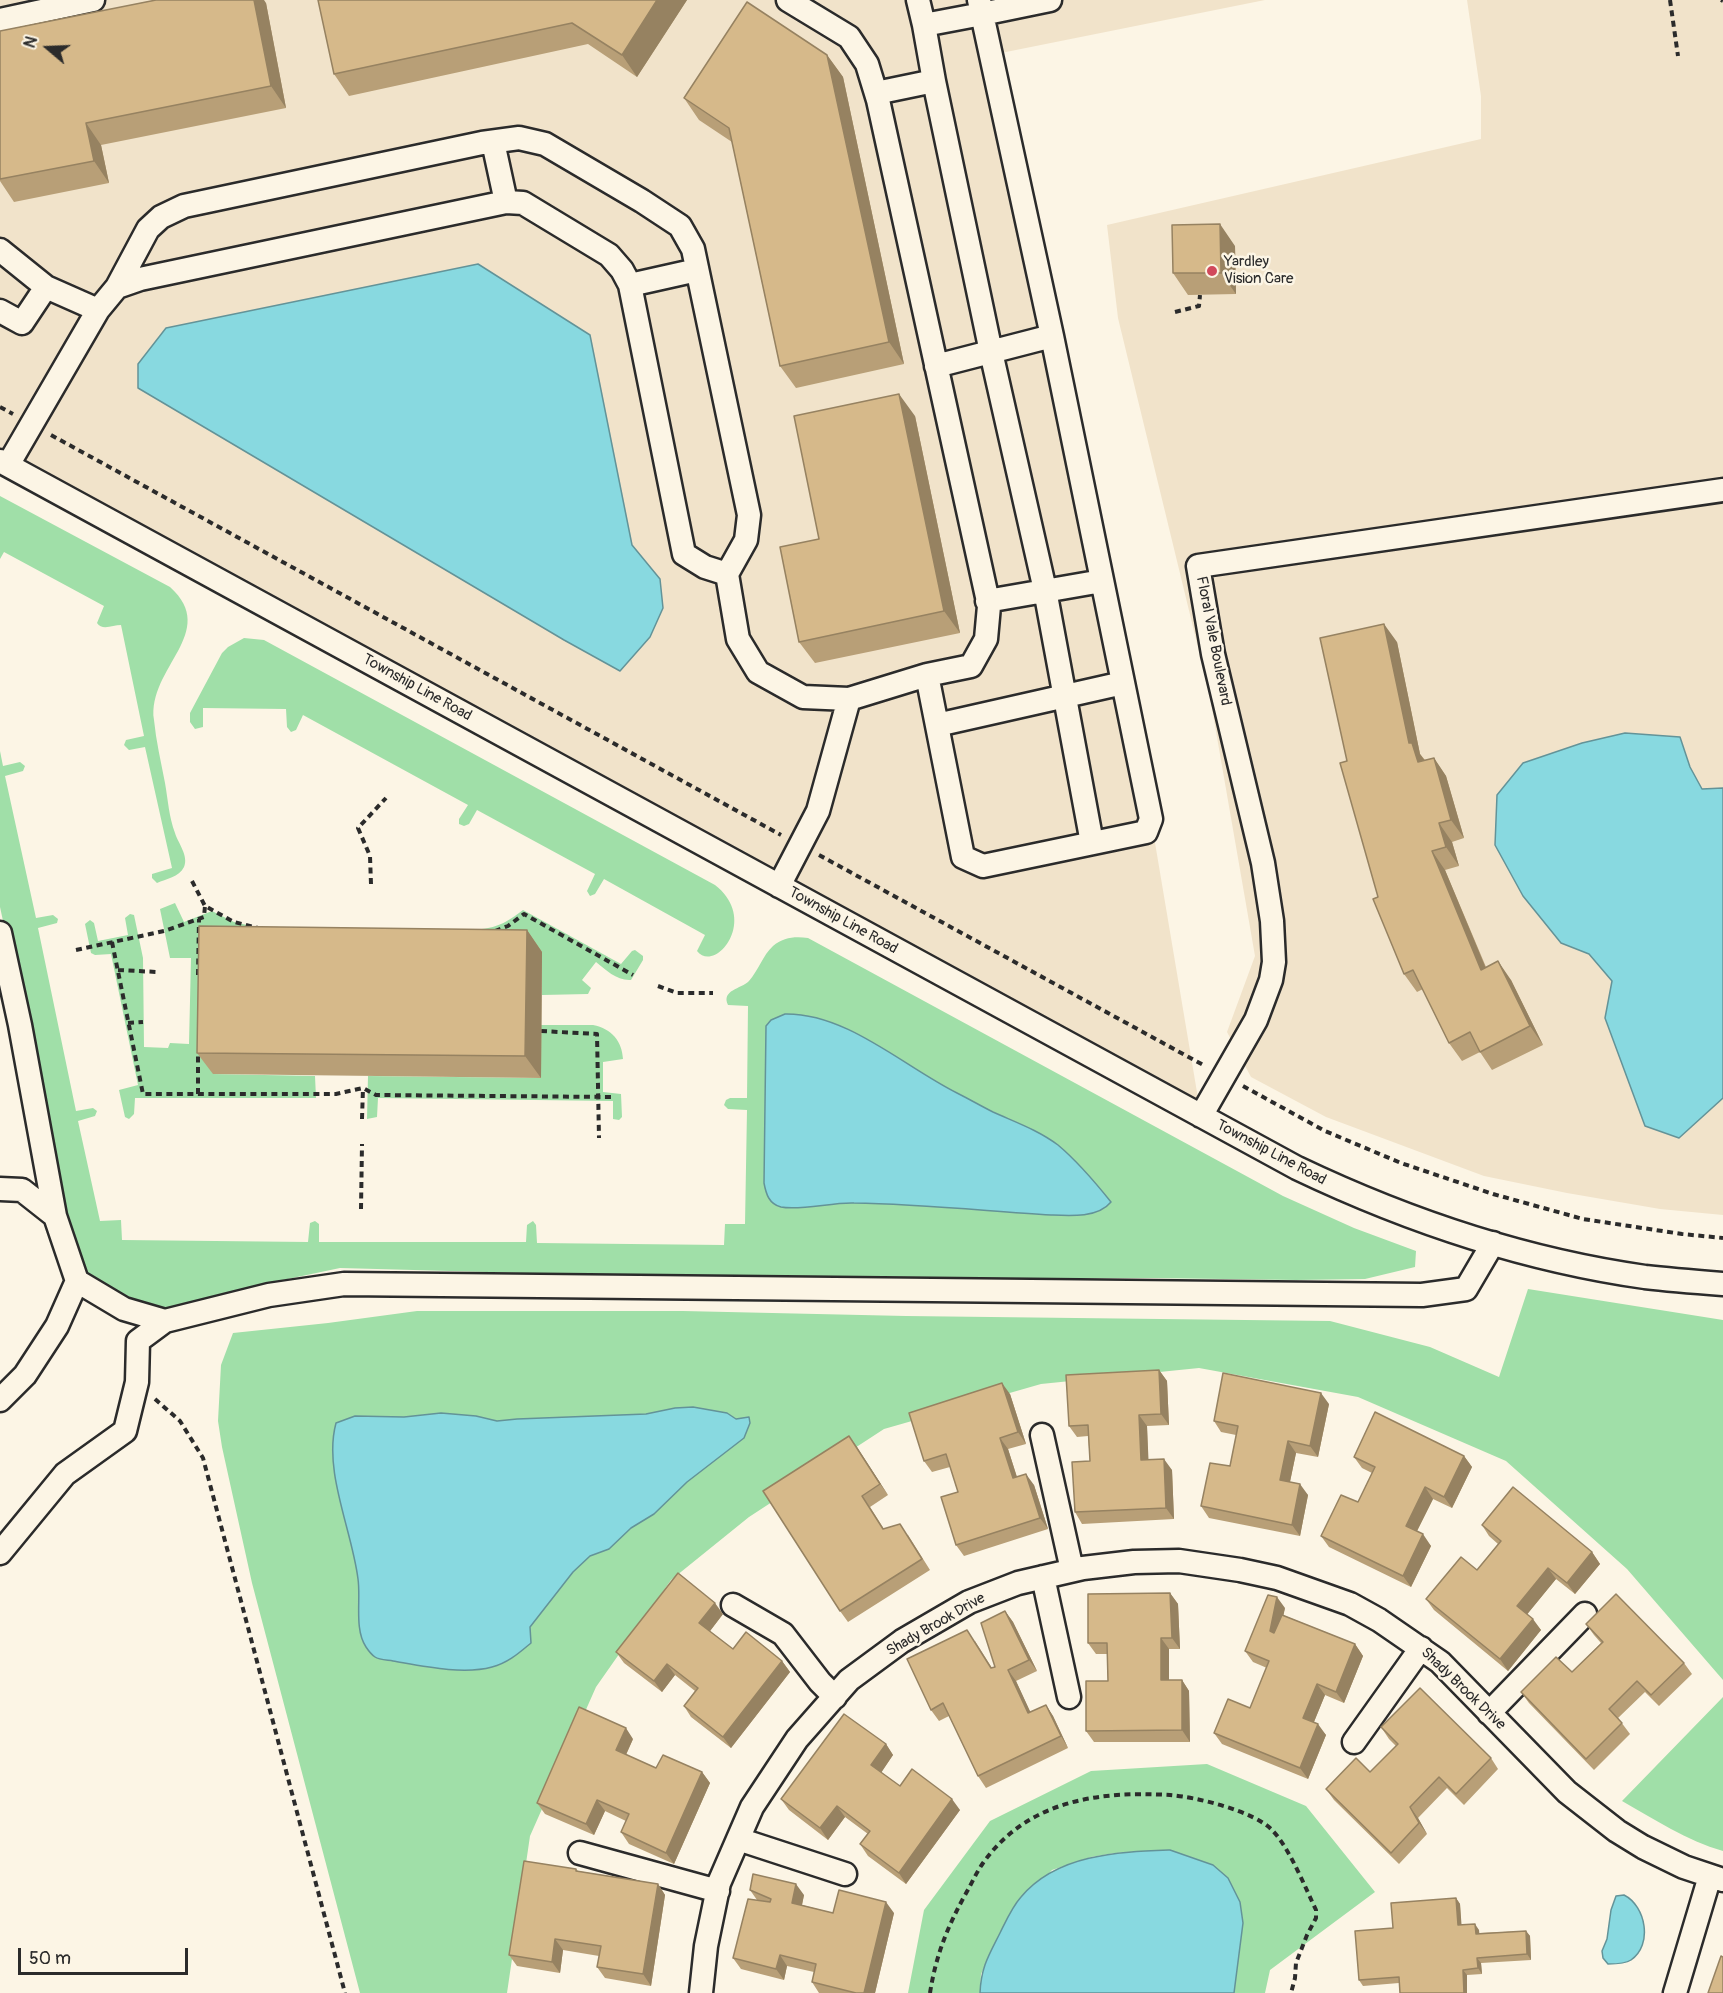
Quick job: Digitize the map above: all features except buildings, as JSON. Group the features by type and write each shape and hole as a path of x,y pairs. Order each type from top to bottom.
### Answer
{"street":[{"path":"0,20 57,4 93,0"},
{"path":"4,463 32,424 98,310 117,287 148,229 161,217 184,206 519,138 545,144 642,201 680,226 693,249 748,515 746,540 728,574 738,639 758,672 803,697 849,699 927,675 970,666 986,639 987,601 876,93 867,64 849,37 788,0"},
{"path":"918,0 991,352 1044,590 1092,843"},
{"path":"924,25 980,7 1050,0"},
{"path":"927,675 963,857 983,866 1146,832 1151,819 1052,336 980,7"},
{"path":"876,93 934,81"},
{"path":"493,142 506,202"},
{"path":"117,287 140,279 506,202 523,203 609,255 622,270 630,285 684,554 705,567 728,574"},
{"path":"0,250 46,287 98,310"},
{"path":"630,285 697,270"},
{"path":"0,311 22,323 46,287"},
{"path":"936,366 1052,336"},
{"name":"Township Line Road","path":"4,463 1201,1116 1334,1186 1423,1221 1493,1243 1580,1265 1646,1277 1723,1284"},
{"name":"Floral Vale Boulevard","path":"1201,1116 1256,1020 1271,980 1274,962 1272,921 1263,863 1213,654 1198,566 1723,490"},
{"path":"987,601 1102,581"},
{"path":"937,725 1123,683"},
{"path":"779,886 818,811 849,699"},
{"path":"0,933 20,1025 55,1216 77,1281 124,1309 165,1321"},
{"path":"0,1189 22,1190 55,1216"},
{"path":"0,1553 65,1474 125,1431 137,1382 138,1341 165,1321 269,1295 344,1284 1422,1295 1466,1289 1493,1243"},
{"path":"0,1400 25,1375 57,1326 77,1281"},
{"path":"1042,1435 1072,1570"},
{"name":"Shady Brook Drive","path":"701,1993 706,1946 718,1891 752,1807 797,1739 858,1674 902,1641 969,1602 1018,1583 1072,1570 1134,1562 1179,1561 1277,1578 1350,1604 1379,1620 1440,1662 1567,1792 1617,1831 1684,1868 1717,1878 1675,1993"},
{"path":"1043,1577 1069,1697"},
{"path":"732,1605 783,1634 820,1682 835,1697"},
{"path":"1489,1713 1585,1614"},
{"path":"1354,1742 1420,1648"},
{"path":"738,1839 844,1874"},
{"path":"580,1853 718,1891"}],"path":[{"path":"1670,0 1678,56"},
{"path":"1175,312 1199,306 1200,295"},
{"path":"0,407 1325,1131 1401,1163 1493,1194 1583,1219 1723,1238"},
{"path":"370,884 370,856 358,828 386,798"},
{"path":"76,950 165,931 204,917 205,906 192,881"},
{"path":"205,906 234,922 267,928"},
{"path":"493,932 508,926 524,914 633,975"},
{"path":"198,977 199,919"},
{"path":"112,942 143,1094 336,1094 363,1088 376,1095 613,1097"},
{"path":"118,970 157,972"},
{"path":"658,986 677,993 713,993"},
{"path":"128,1023 143,1022"},
{"path":"541,1031 597,1034 599,1138"},
{"path":"198,1047 198,1094"},
{"path":"362,1119 363,1088"},
{"path":"361,1209 362,1144"},
{"path":"137,1382 180,1421 204,1458 345,1993"},
{"path":"930,1993 938,1952 954,1914 983,1862 1007,1837 1041,1814 1077,1800 1114,1795 1154,1794 1183,1796 1258,1820 1272,1830 1286,1850 1316,1910 1316,1918 1306,1935 1296,1963 1291,1993"}],"shaded area":[{"path":"0,0 1265,0 991,55 1151,819 1201,1116 0,461"},
{"path":"1467,0 1723,0 1723,1215 1660,1209 1484,1176 1326,1117 1251,1077 1227,1032 1255,956 1210,697 1118,318 1107,225 1481,139 1481,96"}],"green space":[{"path":"0,496 170,587 183,604 188,619 185,635 161,684 155,701 154,720 170,815 185,858 182,870 172,877 157,883 152,878 152,874 172,868 145,747 129,750 124,745 126,740 144,736 121,625 102,627 97,623 104,606 4,552 0,559"},
{"path":"244,638 264,640 715,885 728,899 734,913 734,927 730,940 714,955 705,956 697,951 705,935 604,879 595,894 590,896 587,891 595,874 477,810 469,824 464,826 459,824 459,819 468,805 303,715 296,730 291,732 287,727 286,709 203,708 203,727 195,729 190,722 190,713 222,653"},
{"path":"0,751 3,766 20,762 25,766 23,771 5,776 36,918 53,915 58,919 57,923 38,928 76,1111 93,1108 97,1111 95,1116 78,1121 100,1221 121,1220 122,1240 308,1242 310,1223 315,1221 319,1224 319,1242 526,1242 527,1225 533,1221 536,1225 537,1243 724,1245 725,1224 745,1224 747,1110 728,1109 724,1105 730,1098 747,1098 748,1006 728,1005 727,996 749,981 773,946 785,939 799,937 808,938 1283,1196 1354,1228 1416,1251 1415,1267 1365,1279 1296,1280 744,1279 340,1268 245,1288 187,1306 149,1308 93,1282 83,1266 61,1189 0,907"},
{"path":"175,903 184,922 212,911 234,922 256,927 213,1074 315,1076 316,1098 135,1098 134,1114 129,1119 125,1117 119,1090 138,1085 111,954 91,953 85,924 90,920 94,923 98,941 128,935 125,918 130,914 134,915 143,958 144,1047 168,1048 170,1043 189,1044 191,958 170,958 160,909"},
{"path":"523,910 621,964 635,950 643,956 643,960 631,980 616,977 596,962 582,980 591,988 588,994 542,995 542,952 459,931 493,927"},
{"path":"541,1025 593,1025 606,1029 615,1037 621,1047 623,1059 603,1062 603,1092 621,1094 622,1117 619,1120 613,1119 613,1101 378,1098 377,1117 367,1119 368,1076 540,1078"},
{"path":"1528,1289 1723,1320 1723,1680 1627,1569 1506,1461 1358,1397 1199,1368 1041,1384 884,1429 749,1517 671,1580 596,1687 530,1836 507,1993 360,1993 252,1583 222,1447 218,1421 221,1365 233,1333 417,1311 683,1311 1330,1321 1430,1347 1499,1377"},
{"path":"1723,1697 1723,1851 1684,1836 1622,1801"},
{"path":"1207,1764 1306,1806 1375,1892 1270,1970 1265,1993 1234,1993 1243,1923 1240,1902 1228,1878 1213,1865 1170,1850 1115,1853 1091,1857 1052,1870 1008,1918 981,1974 980,1993 908,1993 924,1910 990,1821 1091,1771"}],"water":[{"path":"478,264 590,335 632,545 660,579 663,608 650,637 620,671 138,388 138,364 166,328"},
{"path":"1625,733 1680,737 1690,767 1702,789 1723,788 1723,1098 1679,1138 1645,1126 1605,1018 1612,981 1589,954 1561,943 1523,896 1495,845 1497,795 1523,763 1582,743"},
{"path":"785,1014 808,1016 852,1031 957,1093 1042,1135 1072,1158 1111,1202 1099,1211 1067,1216 879,1204 846,1203 797,1208 777,1206 769,1198 764,1183 766,1026 771,1020"},
{"path":"693,1407 727,1413 736,1419 749,1417 750,1423 744,1438 687,1482 654,1514 631,1528 609,1549 590,1556 573,1572 530,1627 531,1643 518,1654 492,1667 456,1670 381,1659 368,1650 360,1632 359,1587 355,1560 340,1501 333,1461 336,1423 355,1416 404,1417 441,1413 476,1416 497,1421 646,1414"},
{"path":"1170,1850 1213,1865 1228,1878 1240,1902 1243,1923 1234,1993 980,1993 986,1962 1007,1919 1018,1901 1036,1883 1052,1872 1090,1858 1109,1854"},
{"path":"1624,1895 1632,1900 1642,1916 1644,1936 1642,1945 1631,1960 1608,1964 1603,1958 1602,1951 1607,1939 1611,1910 1616,1896"}],"place":[{"name":"Yardley Vision Care","path":"1212,271"}]}
